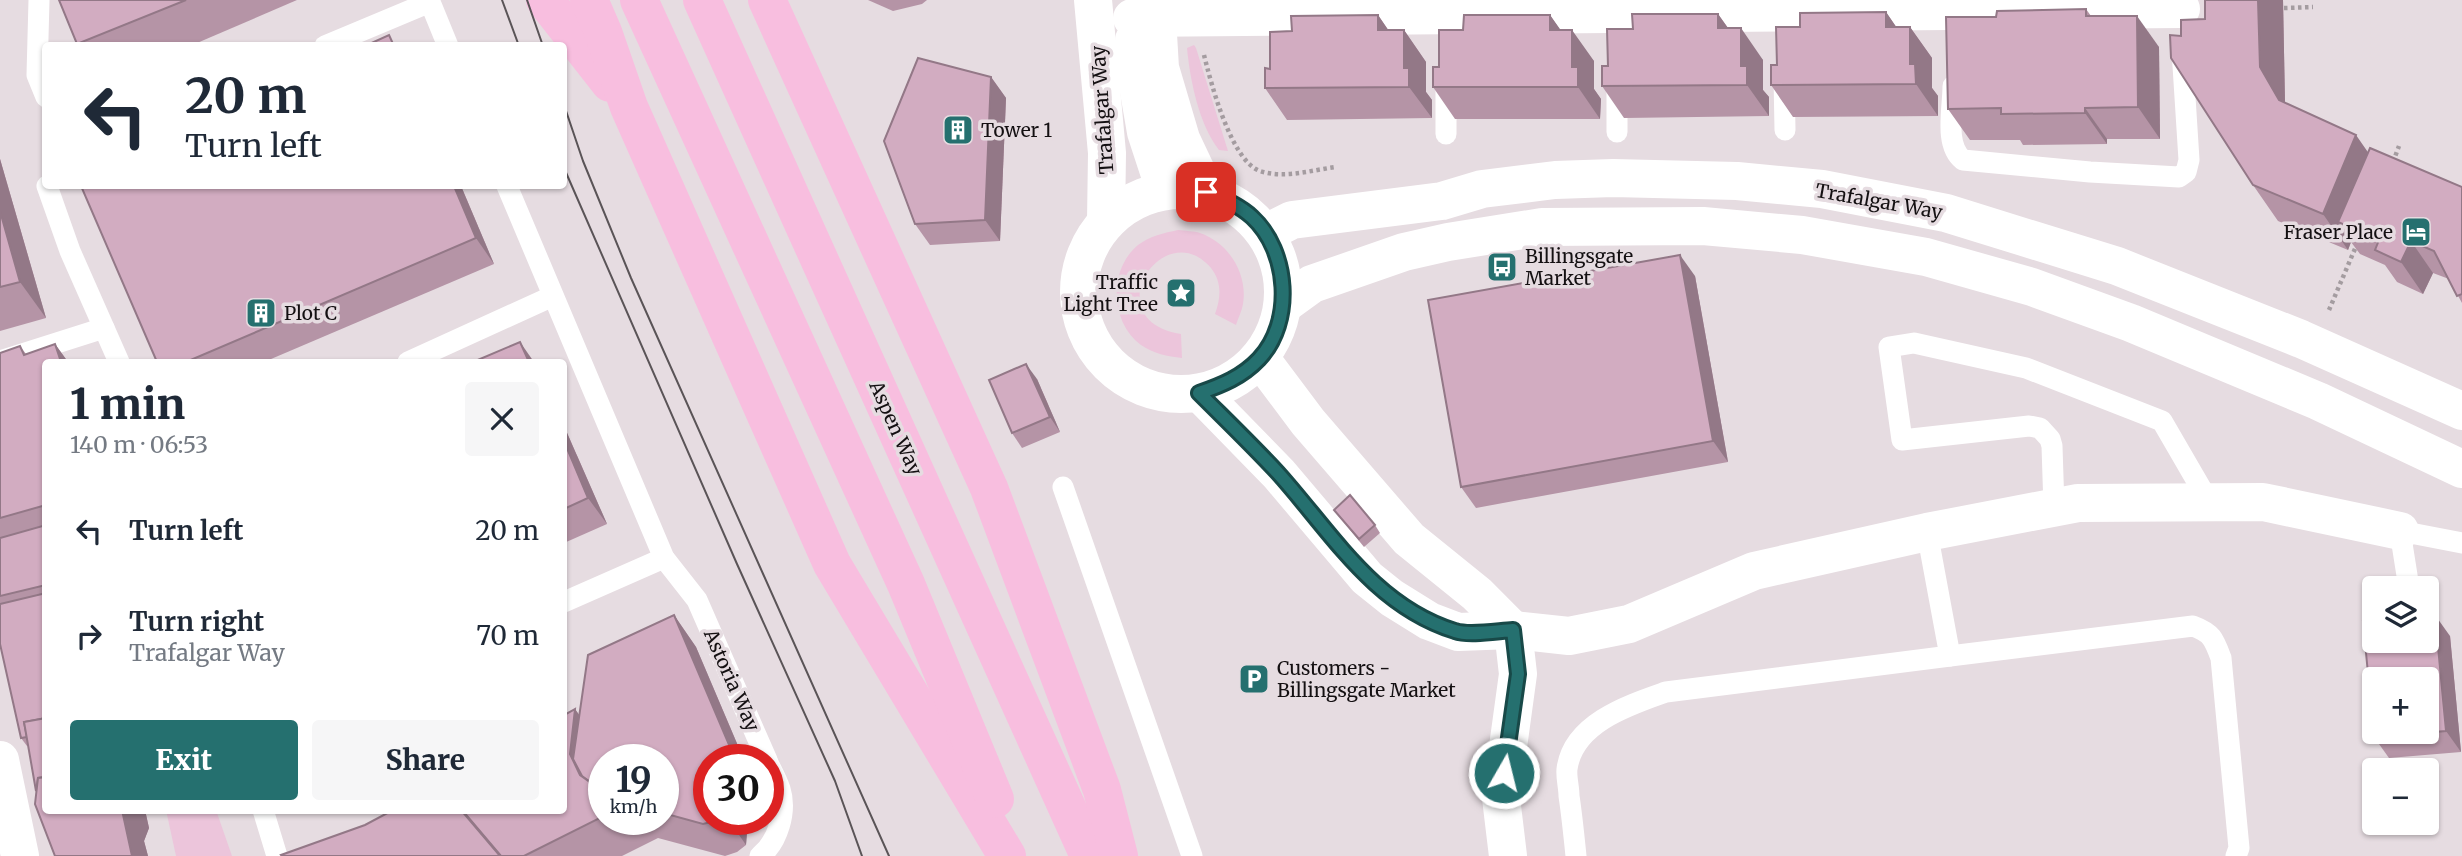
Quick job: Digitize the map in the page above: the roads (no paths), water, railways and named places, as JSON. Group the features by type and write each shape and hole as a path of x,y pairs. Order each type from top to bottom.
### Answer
{"highway":[{"path":"545,0 629,107"},
{"path":"589,0 629,107 832,564 1007,856"},
{"path":"639,0 906,584 1019,856"},
{"name":"Aspen Way","path":"702,0 1089,856"},
{"path":"768,0 989,488 1045,644 1102,790 1119,856"}],"street":[{"name":"Trafalgar Way","path":"1093,0 1107,153 1106,221"},
{"path":"1206,192 1181,139 1144,9 1365,8 1446,36 1617,25 1699,6 1784,24 1865,6 1954,23 2034,5 2096,5 2188,19"},
{"name":"Trafalgar Way","path":"1144,9 1136,74 1146,132 1166,190"},
{"name":"Trafalgar Way","path":"1265,233 1292,220 1442,201 1482,189 1555,180 1613,178 1737,181 1822,189 1945,213 2117,266 2301,339 2462,411"},
{"path":"1186,188 1223,198 1254,219 1265,233 1281,267 1283,305 1275,333 1260,358 1233,381 1199,393 1174,395 1149,390 1126,379 1107,363 1091,343 1082,318 1078,293 1081,267 1091,242 1106,221 1124,206 1143,196 1186,188"},
{"path":"1283,305 1312,285 1345,271 1405,252 1448,242 1542,227 1703,226 1802,235 1926,257 2032,287 2132,323 2318,401 2462,469"},
{"path":"1260,358 1308,422 1409,539 1477,594 1513,630 1518,674 1501,798 1508,856"},
{"path":"1199,393 1279,474 1367,578 1392,598 1429,621 1458,632 1513,630 1569,636 1615,628 1754,570 1927,532 2078,503 2263,502 2400,531"},
{"path":"0,760 20,856"}],"lane":[{"path":"39,0 37,75 42,87"},
{"path":"335,42 430,2 446,42"},
{"path":"1954,62 1952,144 1956,154 1963,160 1974,163 2179,177 2186,172 2189,160 2188,19"},
{"path":"1446,36 1446,134"},
{"path":"1784,62 1785,130"},
{"path":"1617,64 1618,132"},
{"path":"48,189 70,251 117,359"},
{"name":"Astoria Way","path":"508,189 664,558 697,600 761,744"},
{"path":"415,359 553,296"},
{"path":"0,361 104,328"},
{"path":"2054,508 2052,446 2050,439 2040,428 2029,426 1902,440 1889,347 1914,343 2026,368 2162,421 2209,502"},
{"path":"1063,487 1192,856"},
{"path":"2407,576 2400,531 2462,543"},
{"path":"1927,532 1950,656"},
{"path":"567,601 664,558"},
{"path":"1576,856 1566,770 1572,752 1583,737 1603,720 1630,705 1666,692 2193,626 2206,631 2214,639 2221,658 2239,848 2236,856"},
{"path":"264,814 277,856"},
{"name":"Astoria Way","path":"760,856 776,835"}],"tram line":[{"path":"502,0 518,42"},
{"path":"527,0 542,42"},
{"path":"567,114 583,161 631,278 889,856"},
{"path":"567,175 835,781 862,856"}],"place":[{"name":"Tower 1","path":"958,130"},
{"name":"Fraser Place","path":"2416,232"},
{"name":"Billingsgate Market","path":"1502,267"},
{"name":"Traffic Light Tree","path":"1181,293"},
{"name":"Plot C","path":"261,313"},
{"name":"Customers - Billingsgate Market","path":"1254,679"}]}
